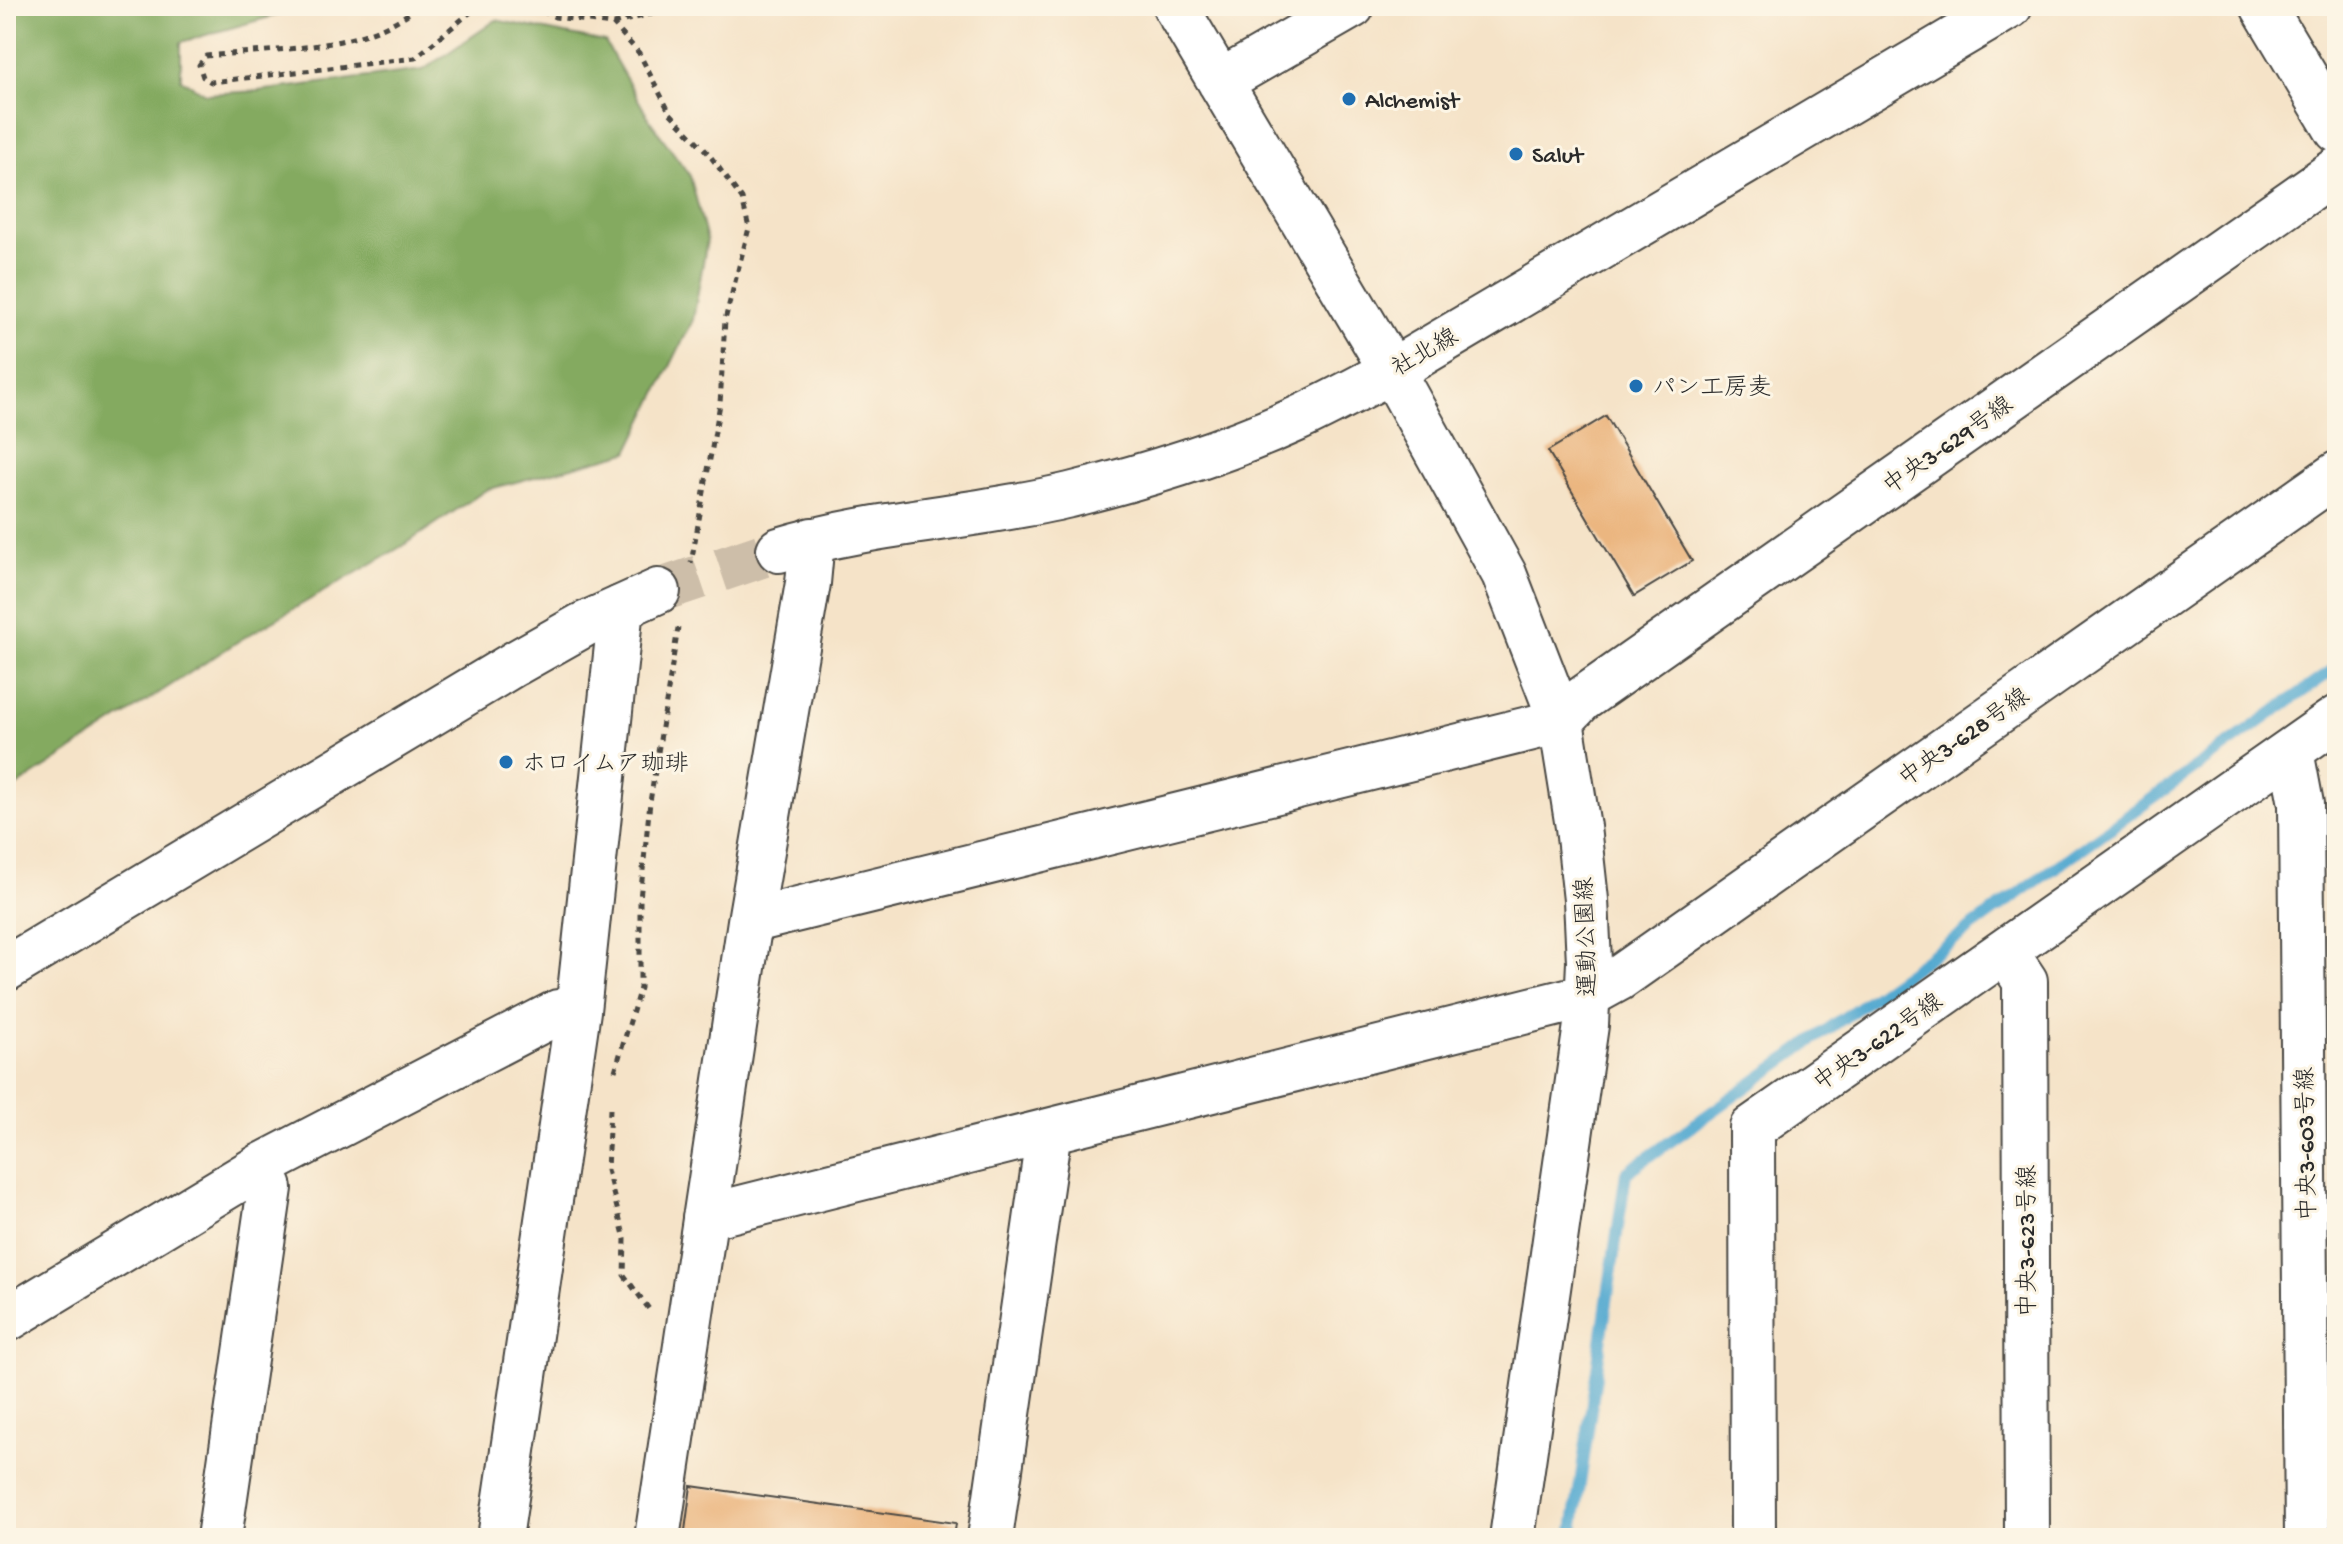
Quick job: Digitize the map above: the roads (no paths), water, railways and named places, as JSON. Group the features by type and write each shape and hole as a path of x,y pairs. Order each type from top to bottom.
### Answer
{"street":[{"name":"運動公園線","path":"1175,6 1392,371 1504,574 1561,721 1586,900 1587,996 1579,1081 1512,1538"},
{"path":"1220,82 1352,6"},
{"name":"社北線","path":"750,921 808,583 796,545 1068,495 1136,477 1294,421 1392,371 2010,6"},
{"path":"2263,6 2337,130"},
{"name":"中央3-629号線","path":"1561,721 1594,691 2337,170"},
{"name":"中央3-628号線","path":"705,1217 1587,996 1618,979 2337,474"},
{"path":"6,969 514,664 583,625 639,599 500,1538"},
{"name":"中央3-622号線","path":"1753,1538 1752,1128 2337,718"},
{"path":"657,1538 750,921 1561,721"},
{"name":"中央3-603号線","path":"2291,751 2301,804 2322,1341 2307,1538"},
{"name":"中央3-623号線","path":"2005,951 2025,981 2027,1538"},
{"path":"6,1320 261,1166 558,1012 578,1011"},
{"path":"990,1538 1049,1131"},
{"path":"219,1538 270,1188 261,1166"}],"waterway":[{"path":"1572,1538 1626,1173 2337,667"}],"tunnel":[{"path":"658,591 779,550"}],"place":[{"name":"Alchemist","path":"1349,99"},
{"name":"Salut","path":"1516,154"},
{"name":"パン工房麦","path":"1636,386"},
{"name":"ホロイムア珈琲","path":"506,762"}]}
